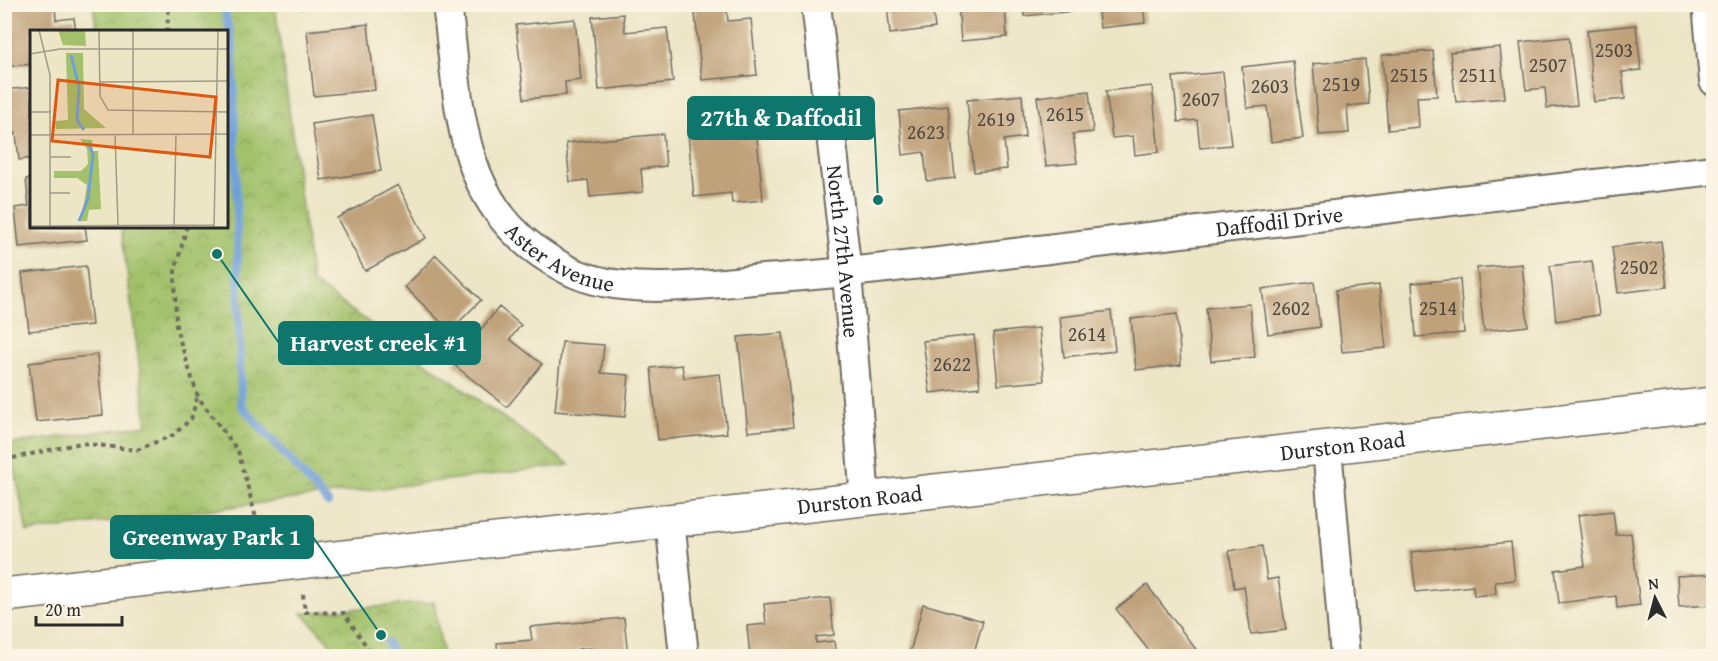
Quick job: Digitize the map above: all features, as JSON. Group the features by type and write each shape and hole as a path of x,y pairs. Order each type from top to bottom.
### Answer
{"main road":[{"name":"Durston Road","path":"4,595 1713,404"}],"street":[{"name":"Aster Avenue","path":"447,4 462,121 477,177 496,212 530,246 568,270 588,278 634,286 682,286 847,273"},
{"name":"North 27th Avenue","path":"816,4 847,273 865,500"},
{"path":"1707,4 1713,81"},
{"name":"Daffodil Drive","path":"847,273 1713,170"},
{"path":"1327,448 1346,657"},
{"path":"670,520 684,657"}],"path":[{"path":"167,30 169,4"},
{"path":"186,228 175,271 176,328 198,397 238,450 256,518"},
{"path":"4,460 81,443 137,450 173,435 191,419 198,397"},
{"path":"303,594 305,612 344,612 374,657"}],"green space":[{"path":"93,5 275,5 312,282 570,465 27,532 10,444 147,425 121,228 228,228 228,30 97,30"},
{"path":"434,602 443,656 342,656 302,613"}],"building":[{"path":"4,4 55,4 56,20 74,18 76,30 30,30 30,64 4,67"},
{"path":"300,4 326,4 326,6 301,9"},
{"path":"694,4 726,4 728,21 751,19 757,75 702,80"},
{"path":"887,4 932,4 935,28 890,34"},
{"path":"958,4 1005,4 1007,37 961,41"},
{"path":"1023,4 1075,4 1075,11 1024,16"},
{"path":"1097,4 1143,4 1145,23 1100,28"},
{"path":"623,14 625,32 667,28 673,82 599,90 592,17"},
{"path":"575,19 581,80 565,82 566,95 524,99 516,25"},
{"path":"368,24 375,90 314,96 307,31"},
{"path":"1636,25 1641,70 1622,72 1625,99 1594,102 1587,30"},
{"path":"1569,37 1577,105 1547,108 1545,88 1526,90 1520,42"},
{"path":"1500,47 1505,98 1456,102 1450,52"},
{"path":"1433,51 1437,96 1417,97 1419,127 1388,130 1382,55"},
{"path":"1365,59 1369,104 1347,106 1349,133 1319,135 1313,64"},
{"path":"1293,61 1303,138 1271,142 1267,106 1247,108 1242,67"},
{"path":"1223,72 1231,145 1200,148 1197,120 1178,122 1173,77"},
{"path":"1152,86 1159,152 1135,155 1133,136 1112,138 1106,91"},
{"path":"30,87 30,158 19,160 16,133 4,134 4,90"},
{"path":"1089,91 1093,132 1073,134 1077,163 1046,166 1037,97"},
{"path":"1022,95 1025,137 1004,140 1007,169 974,172 967,100"},
{"path":"948,106 955,178 927,181 924,152 903,155 899,111"},
{"path":"372,115 381,171 321,180 312,124"},
{"path":"756,128 763,200 732,203 731,193 694,197 688,134"},
{"path":"663,134 666,166 641,169 643,192 590,197 588,180 570,182 566,143"},
{"path":"30,178 30,228 85,228 87,240 19,247 15,208 29,206 26,179"},
{"path":"398,185 426,238 365,271 337,218"},
{"path":"1661,241 1667,287 1618,293 1612,247"},
{"path":"436,255 481,300 450,331 405,287"},
{"path":"1592,261 1599,315 1556,321 1550,266"},
{"path":"1522,264 1528,326 1484,331 1477,268"},
{"path":"86,266 92,325 29,331 22,273"},
{"path":"1460,279 1464,333 1416,337 1412,283"},
{"path":"1314,282 1320,327 1268,334 1262,289"},
{"path":"1379,285 1386,348 1342,352 1336,290"},
{"path":"1250,304 1255,357 1211,361 1206,308"},
{"path":"499,307 521,325 510,339 542,364 507,407 453,364"},
{"path":"1111,311 1115,351 1064,357 1060,317"},
{"path":"1177,314 1181,365 1136,370 1131,319"},
{"path":"1039,328 1044,381 998,385 993,333"},
{"path":"783,333 793,427 748,432 738,337"},
{"path":"974,335 980,387 930,393 923,341"},
{"path":"562,342 604,345 601,373 629,375 625,417 555,411"},
{"path":"97,355 103,415 36,422 29,363"},
{"path":"682,365 684,378 720,374 727,433 658,440 651,368"},
{"path":"1613,511 1616,535 1631,533 1640,605 1617,608 1616,596 1559,603 1555,570 1585,566 1578,515"},
{"path":"1511,542 1515,580 1495,582 1496,594 1474,596 1473,586 1416,592 1411,552"},
{"path":"1262,546 1267,580 1278,578 1286,630 1251,634 1244,586 1234,588 1229,551"},
{"path":"1714,574 1714,605 1679,607 1677,576"},
{"path":"1147,585 1201,656 1153,656 1116,609"},
{"path":"830,598 834,635 816,637 816,643 834,641 836,656 750,656 747,626 766,624 764,604"},
{"path":"923,604 983,621 973,656 909,656"},
{"path":"624,618 628,656 591,656 591,648 578,649 578,656 498,656 497,643 532,640 530,627"}],"waterway":[{"path":"223,4 233,47 241,405 328,503"},
{"path":"387,643 395,656"}],"place":[{"name":"27th & Daffodil","path":"878,200"},
{"name":"Harvest creek #1","path":"217,254"},
{"name":"Greenway Park 1","path":"381,635"}]}
